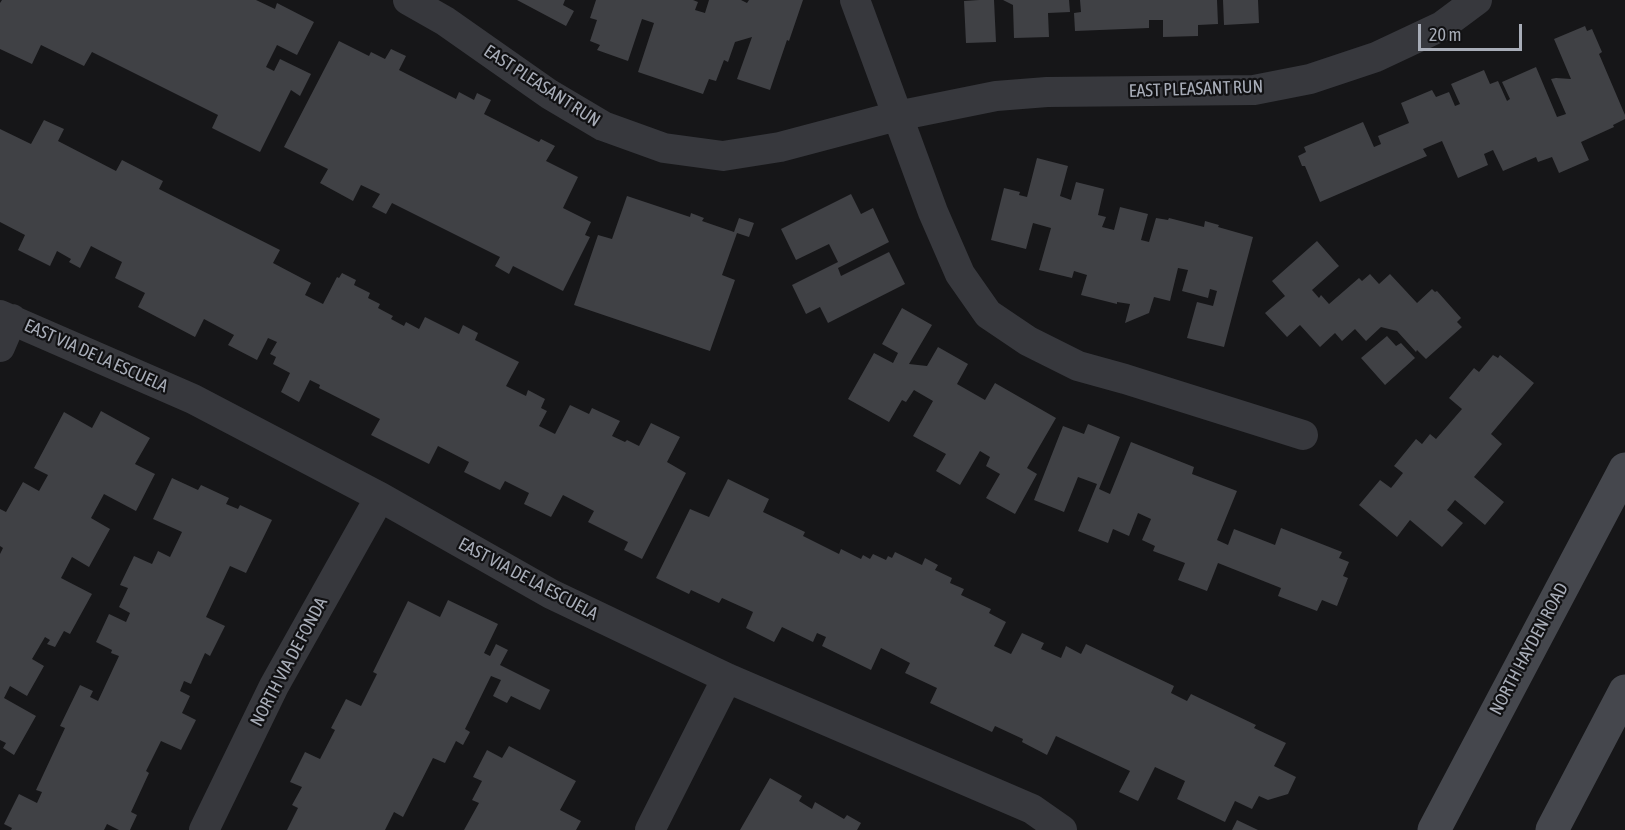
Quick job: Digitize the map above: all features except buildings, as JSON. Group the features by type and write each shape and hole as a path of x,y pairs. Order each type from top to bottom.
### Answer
{"main road":[{"name":"NORTH HAYDEN ROAD","path":"1434,830 1625,469"},
{"path":"1552,830 1625,691"}],"street":[{"name":"EAST PLEASANT RUN","path":"408,0 445,21 549,94 603,126 664,148 723,156 780,147 897,116 996,96 1047,92 1254,90 1310,79 1376,57 1442,26 1477,0"},
{"path":"855,0 933,212 960,274 988,314 1028,341 1078,366 1303,435"},
{"path":"0,347 6,317"},
{"name":"EAST VIA DE LA ESCUELA","path":"6,317 193,399 380,497 551,594 727,678 1032,809 1062,830"},
{"name":"NORTH VIA DE FONDA","path":"204,830 274,686 380,497"},
{"path":"650,830 727,678"}]}
